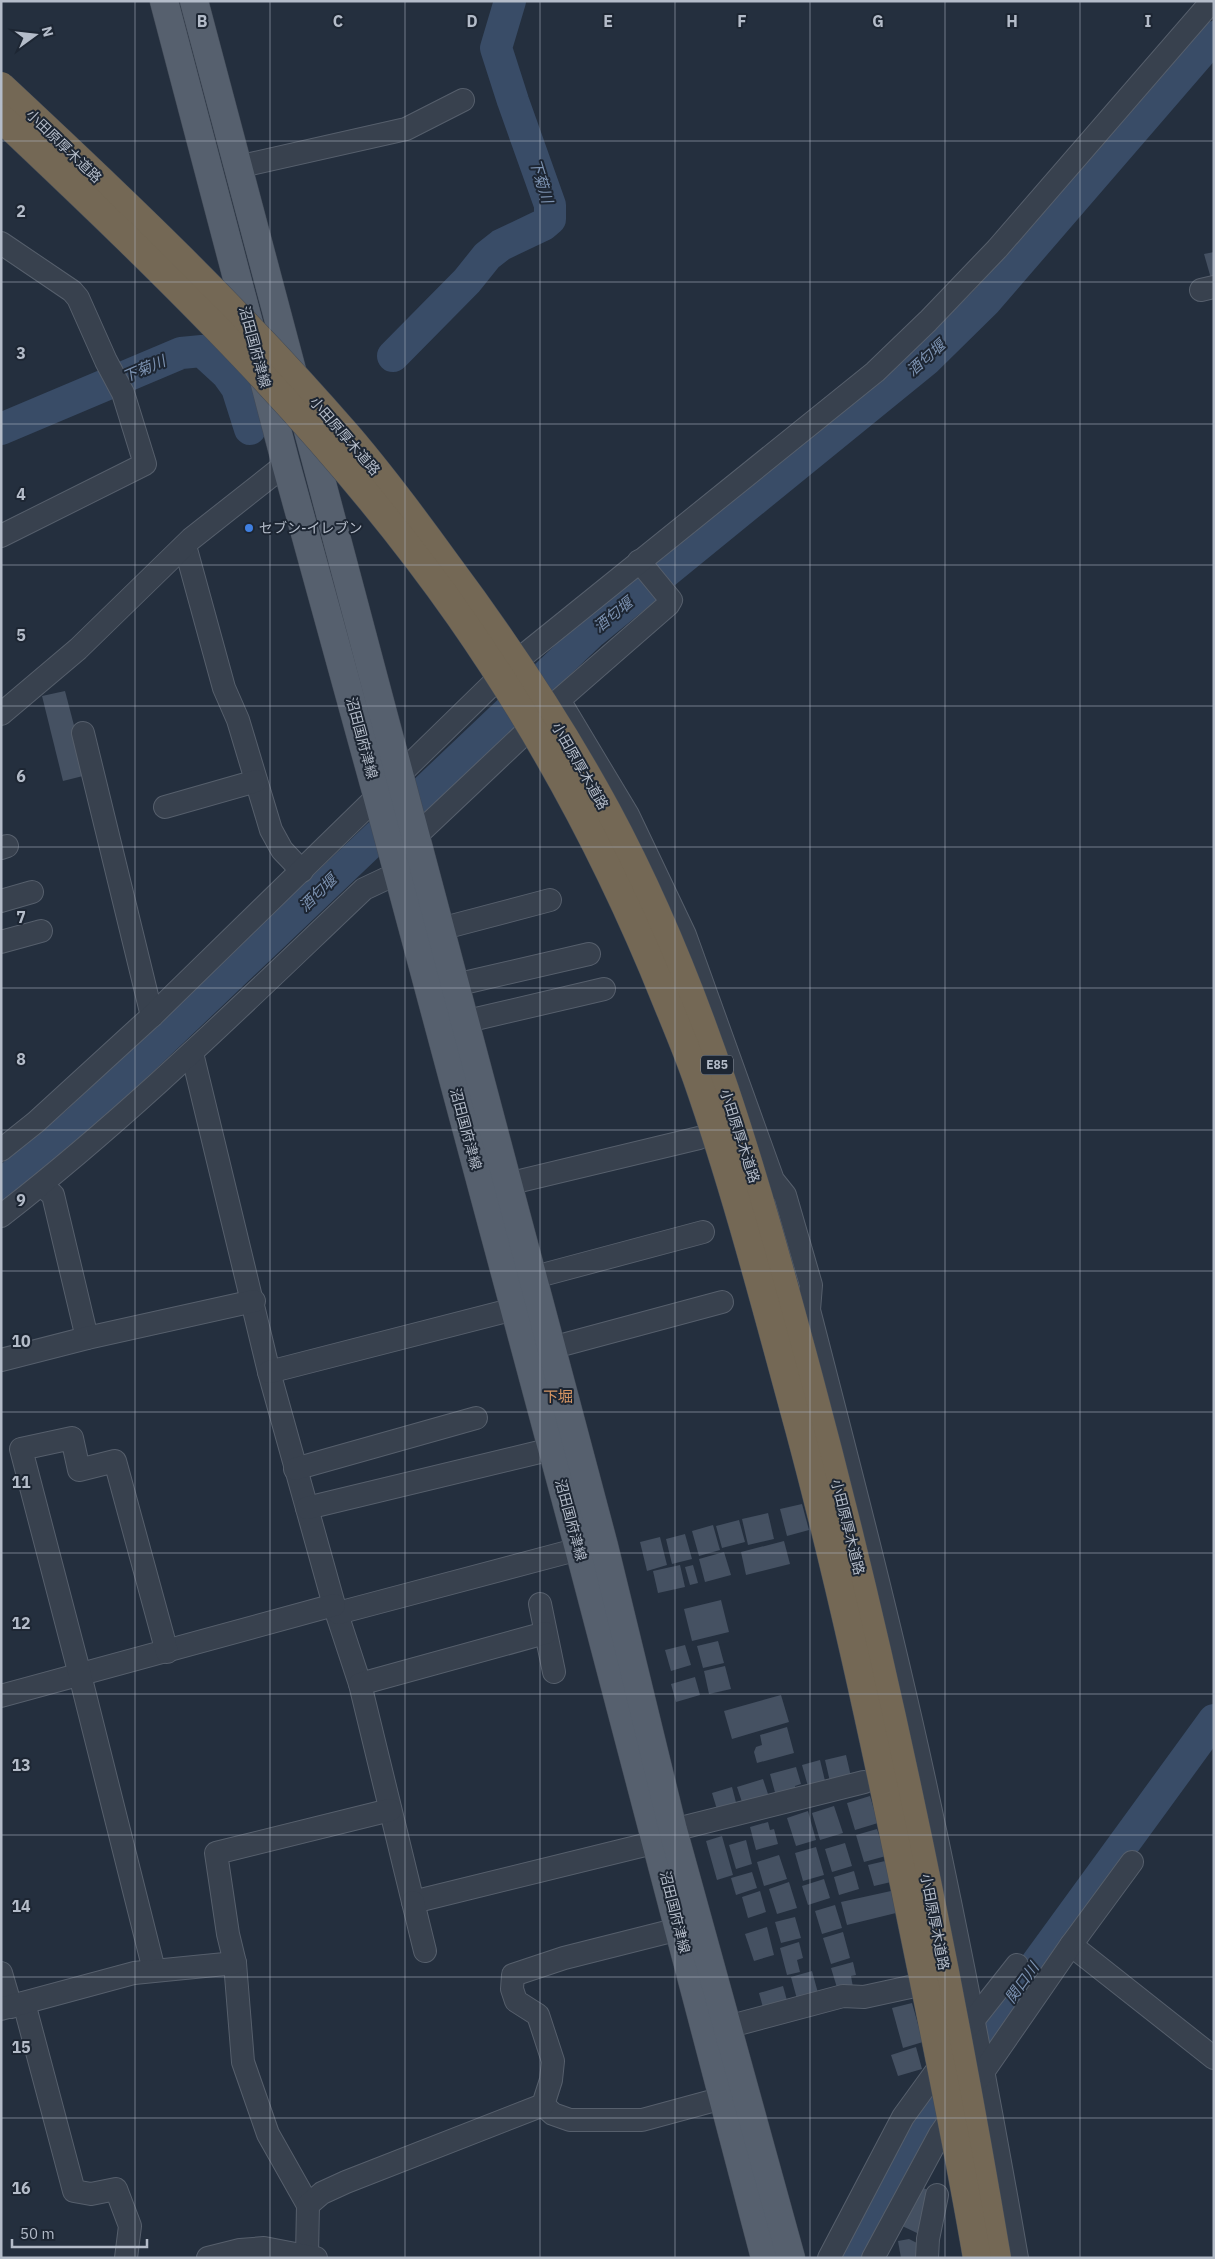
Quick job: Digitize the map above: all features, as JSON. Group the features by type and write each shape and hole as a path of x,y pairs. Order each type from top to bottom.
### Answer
{"highway":[{"name":"小田原厚木道路","path":"1,86 81,161 234,312 348,437 419,526 482,612 554,720 608,813 664,928 718,1068 763,1208 844,1507 899,1743 968,2084 997,2258"},
{"name":"小田原厚木道路","path":"1,118 216,327 335,457 401,537 461,618 536,735 587,824 642,939 696,1074 741,1214 822,1514 872,1726 955,2132 977,2258"}],"main road":[{"name":"沼田国府津線","path":"164,1 286,464 379,801 579,1549 665,1836 727,2027 791,2258"},
{"name":"沼田国府津線","path":"194,1 606,1556 665,1836 679,1929 765,2258"}],"street":[{"path":"1,1150 36,1122 152,1016 302,871 379,801 513,664 875,372 928,321 997,249 1212,1"},
{"path":"237,167 406,129 463,100"},
{"path":"1,244 72,291 78,298 106,362 123,393 145,464 1,536"},
{"path":"1,714 78,649 191,539 286,464"},
{"path":"183,548 187,553 206,614 224,688 238,720 271,830 282,850 302,871"},
{"path":"414,830 559,700 668,606 671,600 639,561"},
{"path":"559,700 628,815 685,934 773,1180 785,1195 811,1286 809,1310 854,1483 923,1774 984,2070 1017,2258"},
{"path":"83,733 152,1016"},
{"path":"165,807 256,781"},
{"path":"1,1216 41,1186 192,1053 364,889 398,873"},
{"path":"1,901 32,892"},
{"path":"440,929 550,900"},
{"path":"1,942 41,931"},
{"path":"455,985 590,954"},
{"path":"464,1022 604,989"},
{"path":"192,1053 254,1301 269,1372 295,1469 360,1684 425,1952"},
{"path":"507,1184 699,1138"},
{"path":"41,1186 53,1196 87,1338"},
{"path":"531,1278 703,1232"},
{"path":"1,1360 87,1338 254,1301"},
{"path":"551,1348 722,1302"},
{"path":"269,1372 514,1309"},
{"path":"295,1469 476,1418"},
{"path":"154,1970 21,1449 72,1438 79,1470 115,1461 167,1652"},
{"path":"307,1508 552,1449"},
{"path":"1,1696 336,1609 579,1549"},
{"path":"540,1604 554,1672"},
{"path":"360,1684 545,1633"},
{"path":"413,1902 864,1782"},
{"path":"208,2258 240,2250 264,2248 311,2257 308,2205 268,2134 243,2062 235,1963 228,1934 216,1854 390,1810"},
{"path":"873,2258 940,2134 1071,1945 1132,1862"},
{"path":"308,2205 322,2193 346,2182 543,2104 551,2080 553,2061 538,2015 516,2001 512,1989 513,1975 564,1958 679,1929"},
{"path":"1071,1945 1214,2058"},
{"path":"12,2006 134,1973 235,1963"},
{"path":"829,2258 903,2117 1018,1965"},
{"path":"1,1973 74,2191 92,2194 116,2189 130,2226 126,2258"},
{"path":"727,2027 842,1996 864,1997 910,1987"},
{"path":"543,2104 553,2114 570,2120 642,2120 723,2098"},
{"path":"927,2258 928,2239 937,2196"}],"building":[{"path":"1214,252 1214,282 1212,282 1204,254"},
{"path":"65,691 87,775 63,781 42,696"},
{"path":"802,1504 809,1530 787,1536 780,1509"},
{"path":"768,1513 774,1539 748,1545 742,1519"},
{"path":"739,1520 745,1542 722,1548 716,1526"},
{"path":"713,1525 720,1550 699,1556 692,1531"},
{"path":"685,1534 692,1559 672,1564 666,1539"},
{"path":"660,1537 667,1565 647,1571 640,1542"},
{"path":"784,1541 790,1564 746,1575 741,1552"},
{"path":"724,1552 731,1575 705,1582 699,1559"},
{"path":"680,1565 685,1587 658,1593 653,1571"},
{"path":"693,1565 698,1583 690,1585 685,1567"},
{"path":"721,1600 729,1632 692,1641 684,1609"},
{"path":"718,1641 724,1663 703,1668 697,1646"},
{"path":"685,1645 691,1665 671,1671 665,1650"},
{"path":"725,1666 731,1689 709,1694 704,1671"},
{"path":"695,1677 700,1695 676,1702 671,1684"},
{"path":"781,1695 789,1722 732,1739 724,1711"},
{"path":"787,1727 794,1753 757,1763 754,1752 756,1747 762,1745 760,1735"},
{"path":"846,1755 852,1781 831,1786 825,1760"},
{"path":"820,1760 826,1785 809,1790 802,1765"},
{"path":"796,1767 801,1784 795,1786 796,1791 776,1796 770,1774"},
{"path":"763,1779 770,1800 744,1808 737,1787"},
{"path":"732,1787 738,1810 719,1816 712,1793"},
{"path":"870,1796 878,1823 855,1830 847,1803"},
{"path":"834,1806 843,1833 820,1840 812,1813"},
{"path":"808,1811 816,1840 796,1846 787,1818"},
{"path":"768,1822 770,1830 774,1829 778,1844 756,1850 750,1827"},
{"path":"877,1829 886,1856 864,1862 856,1835"},
{"path":"722,1836 733,1875 717,1880 706,1841"},
{"path":"746,1840 752,1864 736,1869 729,1845"},
{"path":"845,1843 852,1866 832,1872 825,1849"},
{"path":"816,1847 824,1875 803,1881 795,1853"},
{"path":"779,1855 787,1879 764,1886 757,1862"},
{"path":"885,1861 891,1882 874,1886 868,1865"},
{"path":"854,1871 859,1889 839,1895 834,1877"},
{"path":"752,1872 757,1888 736,1895 731,1878"},
{"path":"824,1879 830,1898 808,1905 802,1886"},
{"path":"789,1882 797,1908 777,1914 769,1889"},
{"path":"760,1891 766,1912 748,1918 742,1897"},
{"path":"891,1891 896,1913 847,1925 841,1902"},
{"path":"835,1905 842,1928 822,1934 815,1911"},
{"path":"795,1917 801,1938 781,1943 775,1922"},
{"path":"767,1927 774,1955 754,1961 745,1934"},
{"path":"843,1932 850,1958 831,1964 823,1938"},
{"path":"799,1942 803,1958 797,1960 800,1972 787,1975 780,1948"},
{"path":"853,1962 856,1975 851,1976 853,1987 838,1991 831,1968"},
{"path":"812,1971 818,1993 797,1999 791,1977"},
{"path":"783,1986 788,2004 764,2011 759,1993"},
{"path":"912,2003 923,2042 903,2048 892,2008"},
{"path":"916,2047 922,2069 898,2076 891,2055"},
{"path":"915,2184 934,2193 917,2233 898,2224"},
{"path":"909,2239 917,2243 920,2258 901,2258 898,2241"}],"waterway":[{"name":"下菊川","path":"393,356 467,281 487,256 501,245 543,225 550,219 550,205 496,48 510,1"},
{"name":"酒匂堰","path":"1,1185 76,1123 592,632 926,360 986,301 1214,37"},
{"name":"下菊川","path":"1,429 181,353 202,351 227,374 237,388 250,429"},
{"name":"関口川","path":"851,2258 919,2125 1214,1720"}],"place":[{"name":"セブン-イレブン","path":"249,528"}],"district":[{"name":"下堀","path":"558,1397"}]}
